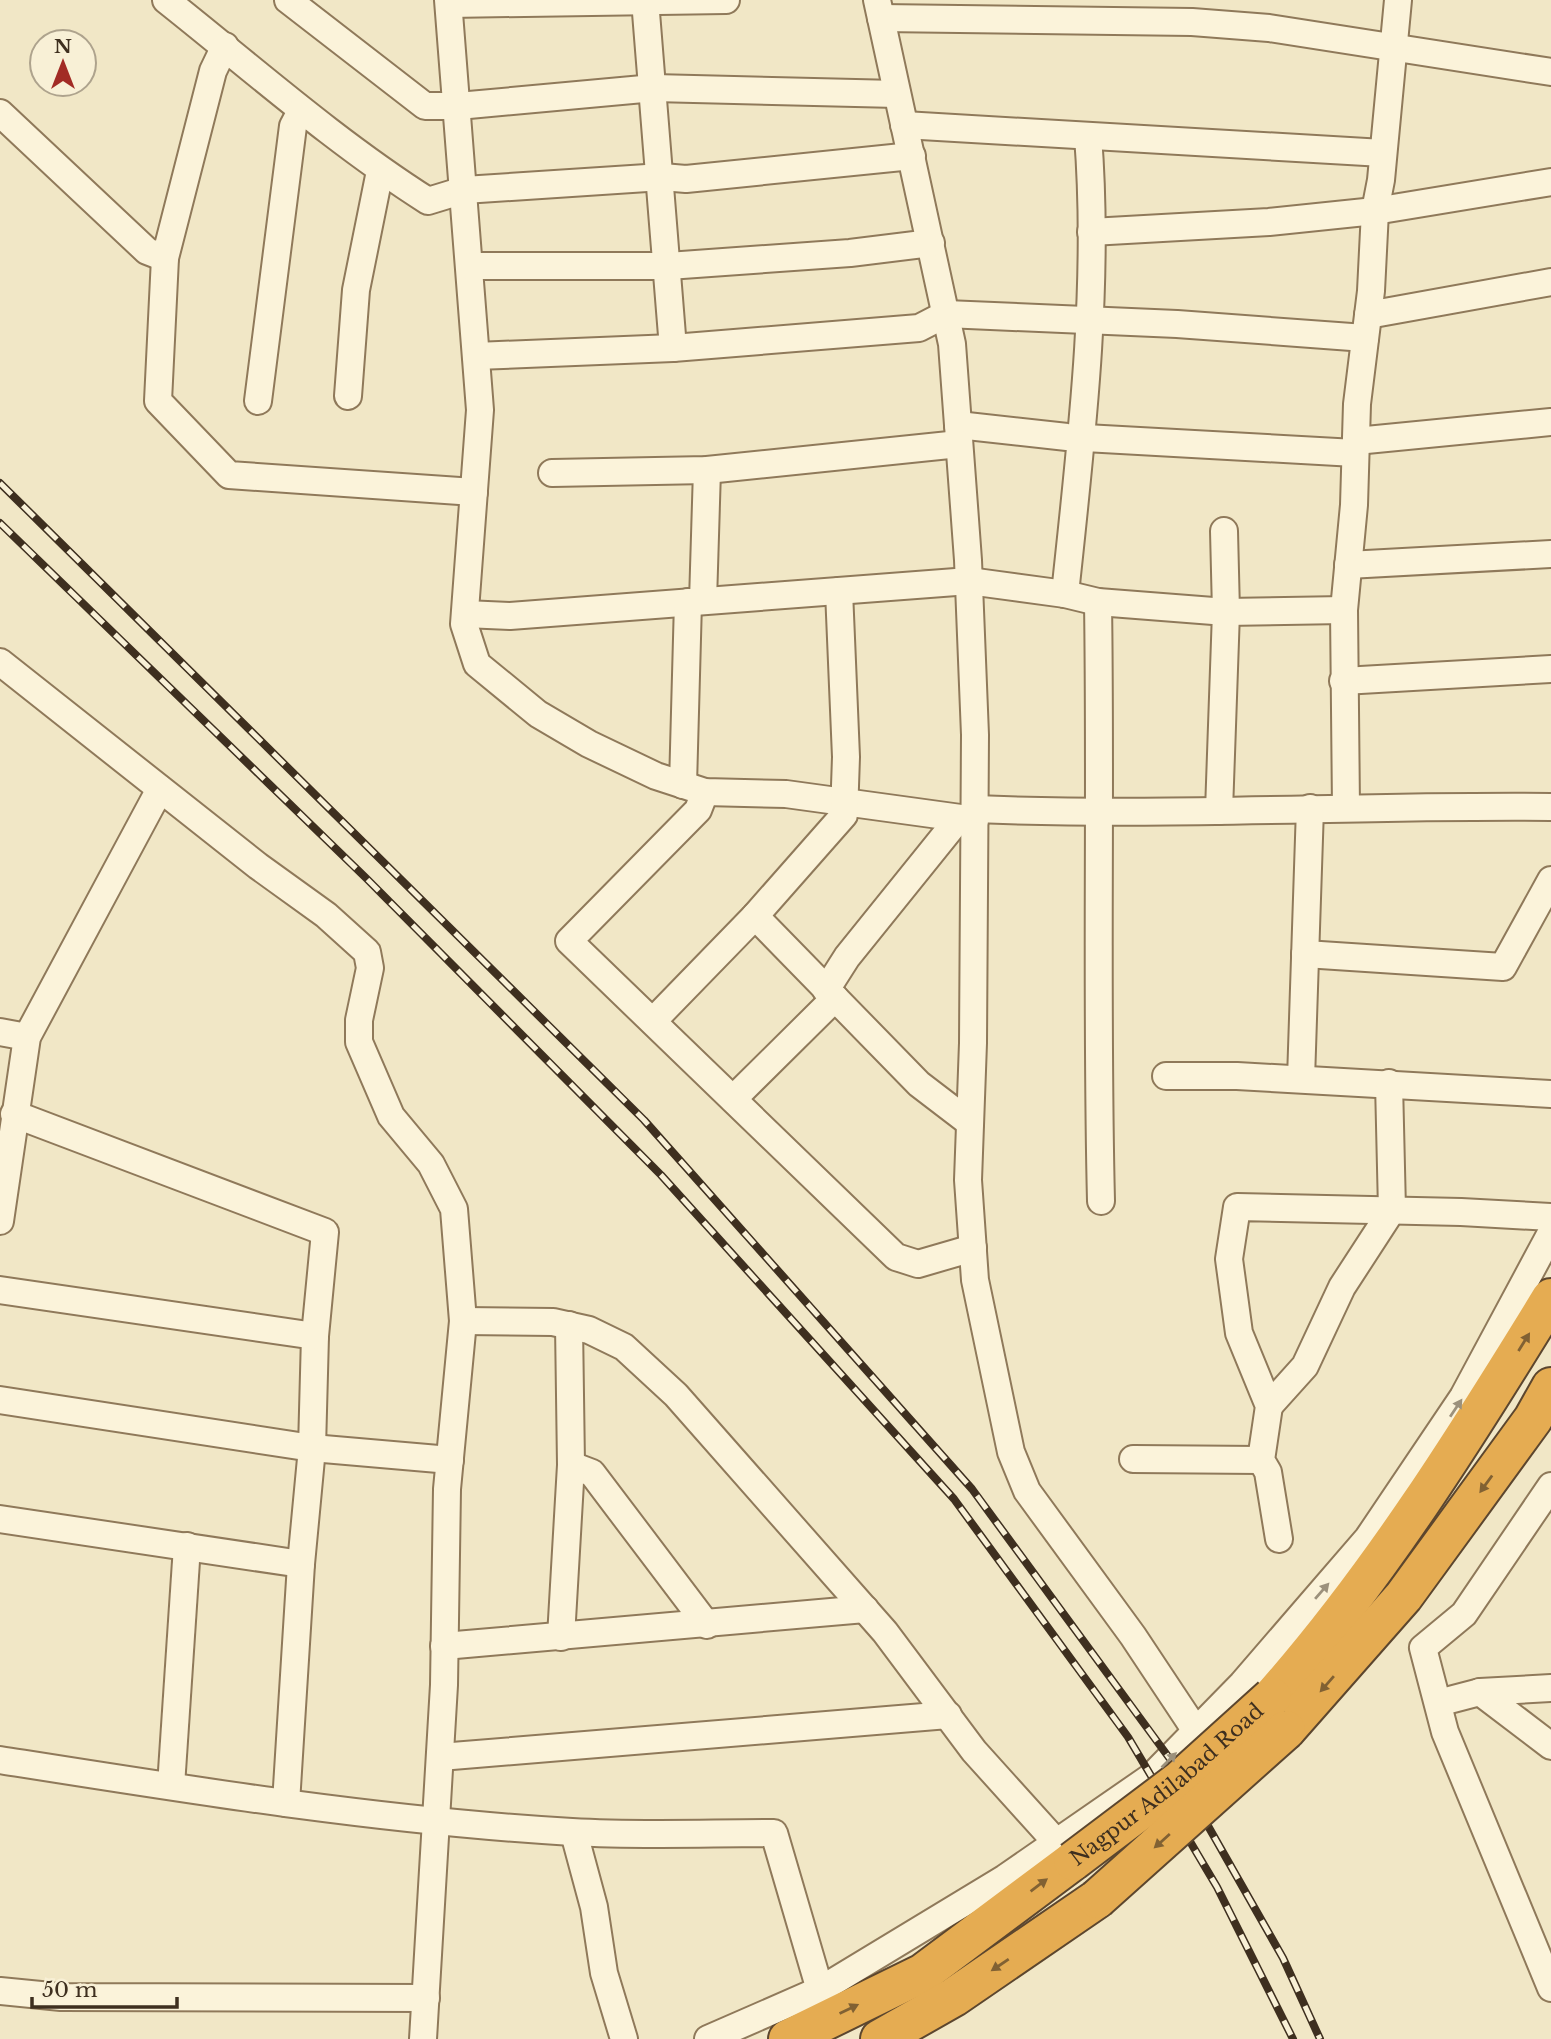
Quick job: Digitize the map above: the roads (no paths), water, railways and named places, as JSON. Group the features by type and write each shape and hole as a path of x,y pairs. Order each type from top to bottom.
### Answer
{"highway":[{"name":"Nagpur Adilabad Road","path":"788,2039 923,1973 1065,1852 1279,1714 1317,1646 1412,1514 1551,1298"},
{"name":"Nagpur Adilabad Road","path":"880,2039 954,1997 1097,1899 1279,1714 1404,1596 1533,1419 1551,1387"}],"street":[{"path":"166,0 301,111 380,170 428,201 464,190 662,177 686,178 912,156"},
{"path":"288,0 425,106 458,106 654,88 897,94"},
{"path":"726,0 449,2 480,410 464,624 477,664 538,713 589,744 656,776 694,788 786,794 970,816 1310,808 1551,807"},
{"path":"1346,808 1344,610 1374,211 1383,153 1398,0"},
{"path":"645,2 662,177 673,348"},
{"path":"1196,1731 1133,1636 1027,1491 1011,1452 975,1280 968,1180 969,581 959,434 952,344 879,9 1192,22 1269,28 1551,72"},
{"path":"225,46 213,71 164,258 158,401 229,475 474,492"},
{"path":"258,401 293,126 301,111"},
{"path":"0,113 147,251 164,258"},
{"path":"904,125 1383,153"},
{"path":"1065,594 1082,438 1092,191 1088,136"},
{"path":"348,396 356,290 380,170"},
{"path":"1091,232 1269,222 1374,211 1551,182"},
{"path":"470,266 668,266 850,253 931,243"},
{"path":"476,356 673,348 919,328 946,314 1087,321 1367,326 1551,282"},
{"path":"552,473 708,470 959,434 1356,447 1551,422"},
{"path":"708,470 696,602 694,788 698,810 569,941 896,1257 918,1264 973,1248"},
{"path":"1219,811 1226,612 1224,531"},
{"path":"1348,565 1551,554"},
{"path":"465,614 510,616 969,581 1065,594 1098,602 1226,612 1344,610"},
{"path":"653,1021 755,916 844,814 846,730 839,591"},
{"path":"1098,602 1101,812 1098,1079 1101,1201"},
{"path":"0,663 326,915 368,952 370,968 359,1020 359,1042 391,1116 431,1164 454,1209 464,1321 450,1460 440,1757 423,2039"},
{"path":"1343,681 1551,669"},
{"path":"0,1221 27,1037 160,789"},
{"path":"1301,1079 1310,808"},
{"path":"733,1099 831,994 847,957 970,816"},
{"path":"1305,954 1503,967 1551,880"},
{"path":"755,916 919,1084 970,1123"},
{"path":"0,1032 27,1037"},
{"path":"1166,1076 1389,1083 1551,1094"},
{"path":"1269,1406 1305,1366 1342,1287 1392,1210 1389,1083"},
{"path":"14,1114 325,1232 315,1336 312,1448 301,1564 286,1802"},
{"path":"1279,1539 1268,1472 1261,1460 1269,1406 1239,1333 1229,1259 1237,1207 1551,1217"},
{"path":"708,2039 820,1990 1005,1878 1065,1852 1116,1803 1151,1777 1242,1684 1368,1538 1463,1397 1551,1233"},
{"path":"0,1290 315,1336"},
{"path":"464,1321 553,1322 589,1330 624,1347 676,1395 865,1609 974,1751 1065,1852"},
{"path":"561,1637 571,1465 569,1325"},
{"path":"0,1400 312,1448 450,1460"},
{"path":"1133,1459 1261,1460"},
{"path":"571,1465 592,1473 707,1625"},
{"path":"1551,1486 1464,1614 1423,1648 1445,1732 1551,1988"},
{"path":"0,1518 301,1564"},
{"path":"171,1786 187,1546"},
{"path":"444,1646 707,1625 865,1609"},
{"path":"1438,1703 1480,1692 1551,1688"},
{"path":"1480,1692 1551,1746"},
{"path":"440,1757 948,1715"},
{"path":"0,1760 171,1786 437,1821 574,1833 774,1833 820,1990"},
{"path":"574,1833 594,1907 604,1973 624,2039"},
{"path":"0,1991 61,1997 426,1998"}],"railway":[{"path":"0,483 644,1120 972,1489 1170,1759 1283,1958 1320,2039"},
{"path":"0,523 366,878 661,1175 954,1499 1128,1737 1217,1887 1293,2039"}]}
